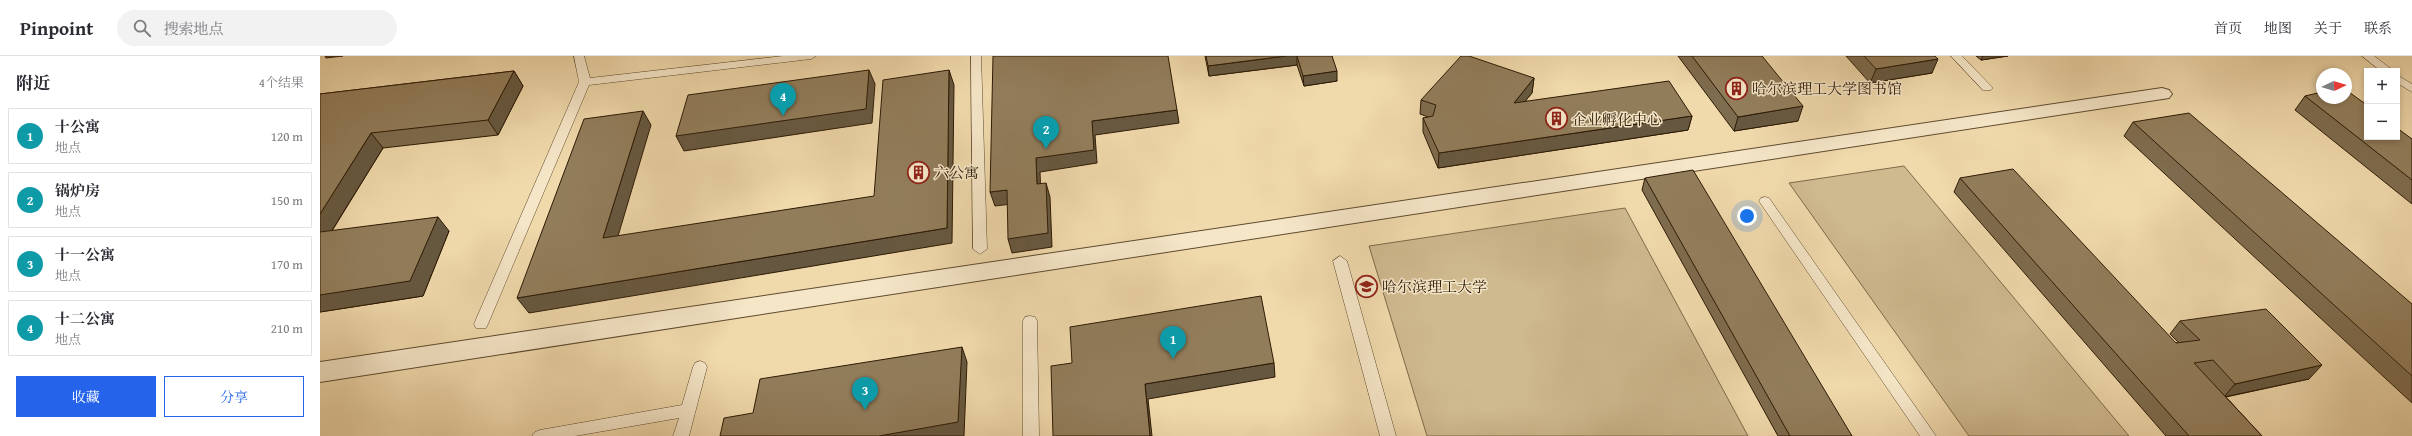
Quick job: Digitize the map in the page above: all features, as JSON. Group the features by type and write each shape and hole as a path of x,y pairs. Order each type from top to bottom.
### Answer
{"street":[{"path":"320,372 2162,94"}],"lane":[{"path":"481,324 585,82 579,56"},
{"path":"585,82 811,56"},
{"path":"976,56 980,249"},
{"path":"1956,56 1987,88"},
{"path":"2367,56 2384,68"},
{"path":"2400,80 2412,89"},
{"path":"1765,201 1928,436"},
{"path":"1340,261 1388,436"},
{"path":"1030,321 1031,436"},
{"path":"681,436 700,367"},
{"path":"540,436 688,410"}],"shaded area":[{"path":"1904,166 2129,436 1969,436 1789,183"},
{"path":"1625,208 1748,436 1427,436 1369,246"}],"building":[{"path":"993,56 1168,56 1177,110 1092,121 1094,150 1036,158 1037,184 1046,183 1048,233 1008,239 1007,190 990,192"},
{"path":"1206,56 1286,56 1208,66"},
{"path":"1297,56 1332,56 1337,71 1303,76"},
{"name":"企业孵化中心","path":"1461,56 1469,56 1534,78 1514,103 1669,81 1692,116 1439,153 1423,118 1433,116 1436,105 1421,100"},
{"name":"哈尔滨理工大学图书馆","path":"1692,56 1762,56 1803,106 1738,117"},
{"path":"1864,56 1935,56 1938,59 1876,69"},
{"path":"869,70 866,109 676,136 688,95"},
{"name":"六公寓","path":"949,70 947,228 517,298 584,119 643,111 603,238 874,196 883,80"},
{"path":"514,71 488,120 371,133 320,214 320,94"},
{"path":"2316,93 2316,104 2352,104 2352,94 2364,103 2364,140 2400,140 2400,130 2412,139 2412,180 2305,96"},
{"path":"2189,113 2412,304 2412,376 2133,122"},
{"path":"2013,169 2176,343 2200,340 2180,321 2266,309 2322,365 2235,384 2213,360 2194,363 2262,436 2189,436 1960,178"},
{"path":"1693,170 1852,436 1790,436 1645,178"},
{"path":"438,217 410,281 320,295 320,232"},
{"path":"1261,296 1274,363 1145,384 1150,436 1053,436 1051,366 1072,363 1070,327"},
{"path":"962,347 958,422 879,436 720,436 724,418 753,413 760,379"}],"place":[{"name":"哈尔滨理工大学图书馆","path":"1737,88"},
{"name":"十二公寓","path":"783,116"},
{"name":"企业孵化中心","path":"1557,119"},
{"name":"锅炉房","path":"1046,149"},
{"name":"六公寓","path":"918,172"},
{"name":"哈尔滨理工大学","path":"1366,286"},
{"name":"十公寓","path":"1173,359"},
{"name":"十一公寓","path":"865,410"}]}
